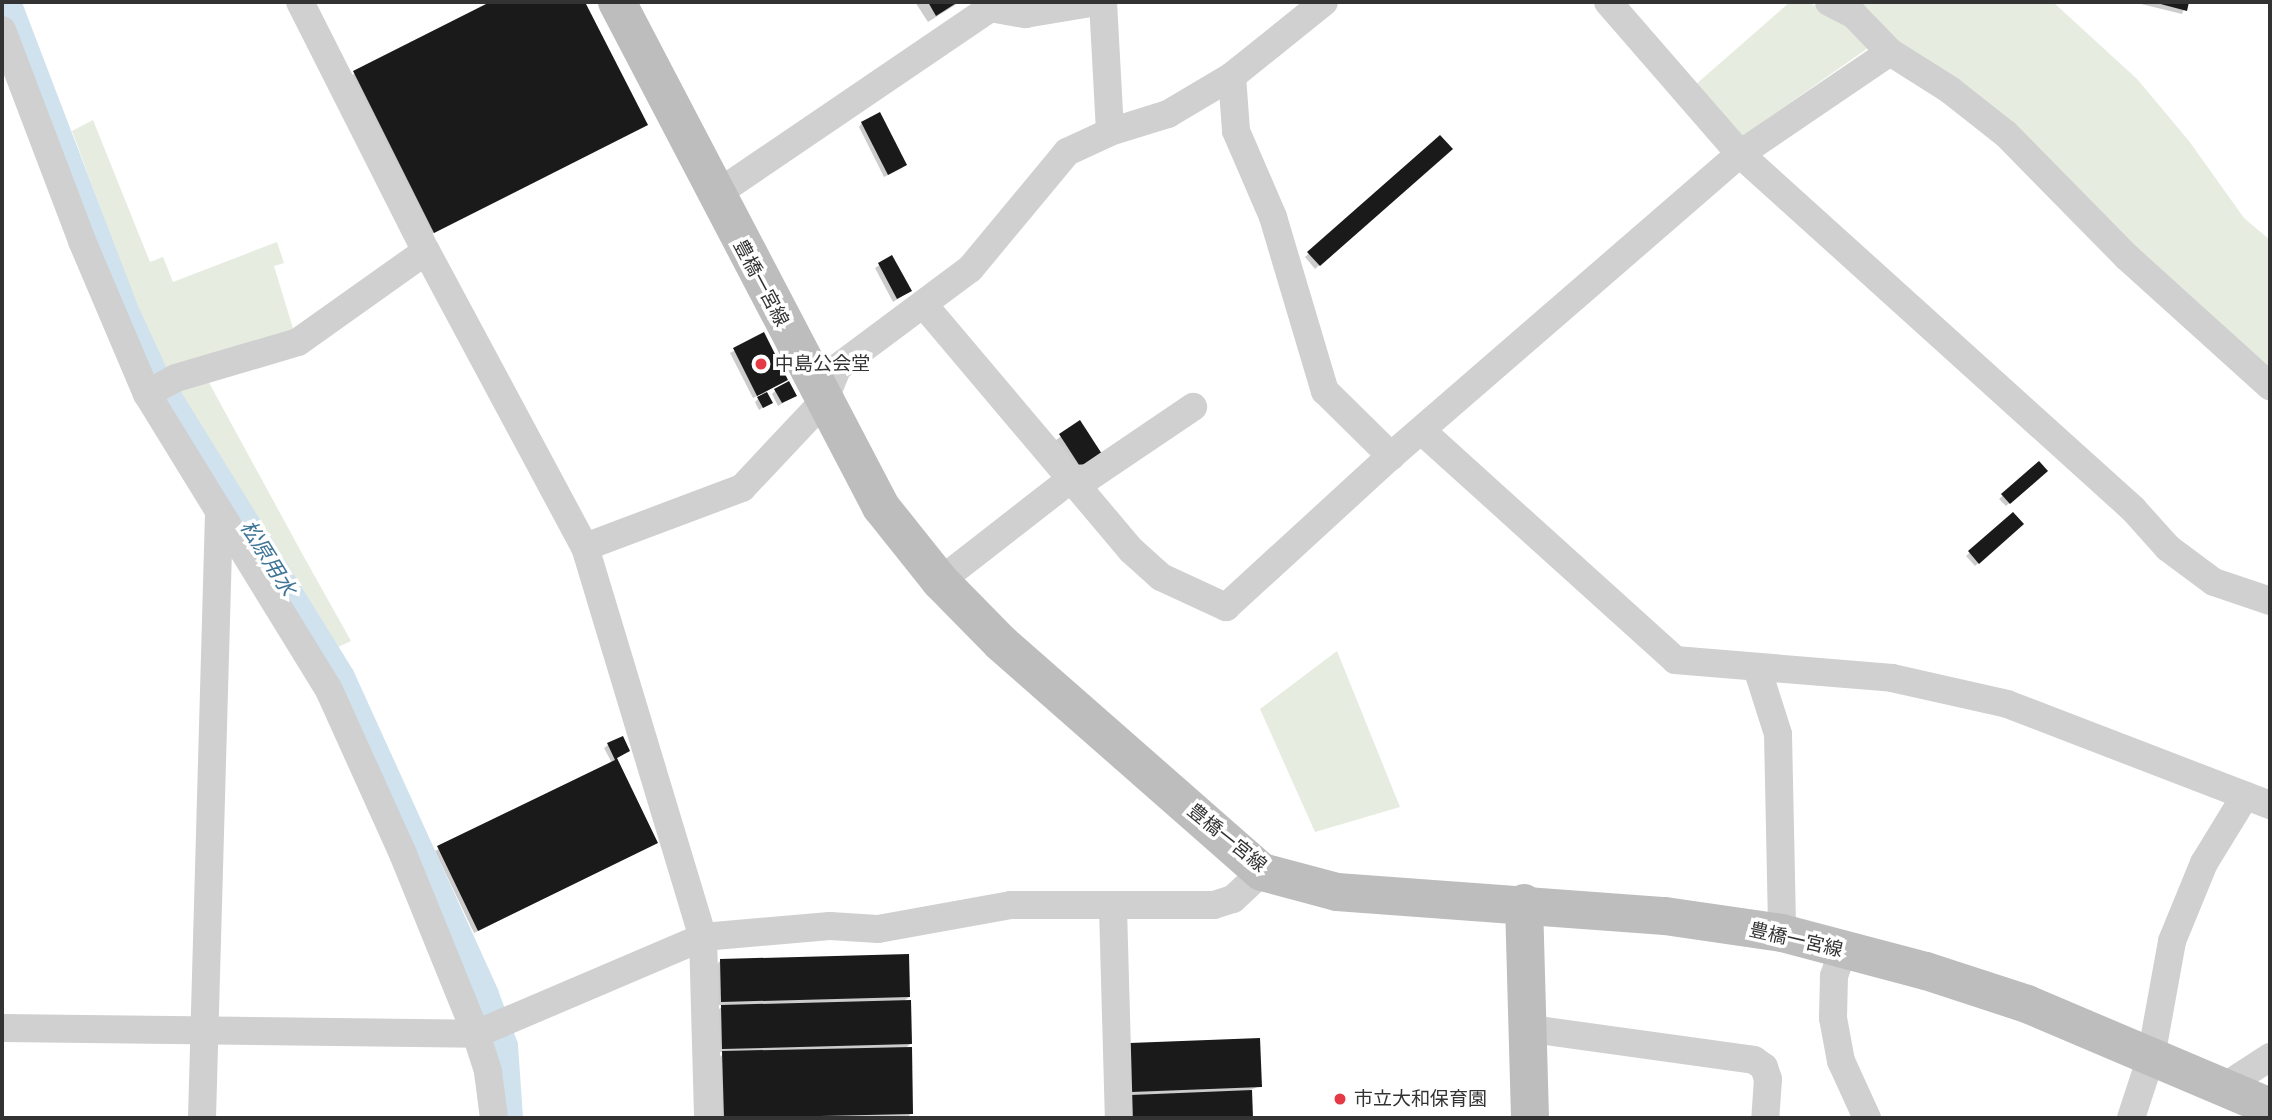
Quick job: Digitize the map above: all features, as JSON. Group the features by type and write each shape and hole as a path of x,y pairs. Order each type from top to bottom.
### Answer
{"main road":[{"name":"豊橋一宮線","path":"617,2 715,195 881,507 940,581 1001,643 1262,872 1337,892 1524,903 1665,916 1782,933 2027,1004 2151,1057 2227,1085 2270,1107"},
{"path":"1524,903 1531,1029 1531,1118"}],"street":[{"path":"300,2 426,251 586,547 703,937 708,1118"},
{"path":"715,195 990,5 1025,14 1097,2"},
{"path":"1103,2 1110,132"},
{"path":"586,547 742,488 824,401 837,368 923,305 992,246 1067,152 1110,132 1168,114 1232,76 1324,2"},
{"path":"1608,2 1740,154 2133,509 2168,548 2214,582 2270,601"},
{"path":"1829,2 1854,15 1891,52 1950,90 2006,134 2127,257 2270,386"},
{"path":"2,30 82,241 147,394 329,690 403,854 476,1034 488,1072 494,1118"},
{"path":"923,305 1071,480 1098,516 1161,577 1226,607 1391,456 1423,432 1740,154 1891,52"},
{"path":"1232,76 1236,131 1273,217 1325,391 1391,456"},
{"path":"147,394 176,378 298,342 426,251"},
{"path":"940,581 1071,480 1088,478 1193,408"},
{"path":"1423,432 1675,660 1892,678 2007,704 2258,801 2204,863 2172,942 2151,1057 2131,1118"},
{"path":"202,1118 219,513"},
{"path":"1757,668 1778,734 1782,933"},
{"path":"2,1028 476,1034 703,937 830,926 878,929 1012,905 1113,908 1214,905 1233,899 1262,872"},
{"path":"1113,908 1119,1118"},
{"path":"1843,950 1834,976 1833,1018 1841,1061 1867,1118"},
{"path":"1531,1029 1754,1060 1764,1067 1768,1079 1765,1118"},
{"path":"2227,1085 2270,1057"}],"shaded area":[{"path":"1790,2 1806,2 1846,18 1868,48 1740,138 1694,86"},
{"path":"1848,2 2053,2 2137,79 2189,141 2244,218 2270,240 2270,375"},
{"path":"93,120 150,262 163,257 173,282 277,242 284,263 274,266 295,335 168,373 136,304 72,131"},
{"path":"207,379 351,641 338,647 192,418 176,388"},
{"path":"1337,651 1400,807 1315,832 1260,709"}],"building":[{"path":"490,2 585,2 648,125 434,233 353,71"},
{"path":"928,2 958,2 936,16"},
{"path":"2153,2 2189,2 2187,11"},
{"path":"880,112 907,165 888,175 861,122"},
{"path":"1440,135 1453,149 1320,266 1307,252"},
{"path":"892,255 912,291 897,299 878,263"},
{"name":"中島公会堂","path":"764,332 788,380 757,396 733,348"},
{"path":"789,381 797,396 782,403 774,389"},
{"path":"767,392 773,403 763,408 757,397"},
{"path":"1080,420 1102,454 1081,468 1059,434"},
{"path":"2039,461 2048,471 2010,504 2001,494"},
{"path":"2013,512 2024,524 1979,564 1968,551"},
{"path":"623,736 630,751 617,758 658,843 478,931 437,846 615,760 607,743"},
{"path":"909,954 910,997 721,1002 720,959"},
{"path":"911,1000 912,1044 722,1049 721,1005"},
{"path":"1260,1038 1262,1087 1131,1092 1130,1043"},
{"path":"912,1047 913,1114 724,1118 722,1051"},
{"path":"1252,1090 1253,1118 1132,1118 1131,1095"}],"waterway":[{"name":"松原用水","path":"8,2 125,309 156,376 342,677 486,995 505,1046 510,1118"}],"place":[{"name":"中島公会堂","path":"761,364"},
{"name":"市立大和保育園","path":"1340,1099"}]}
